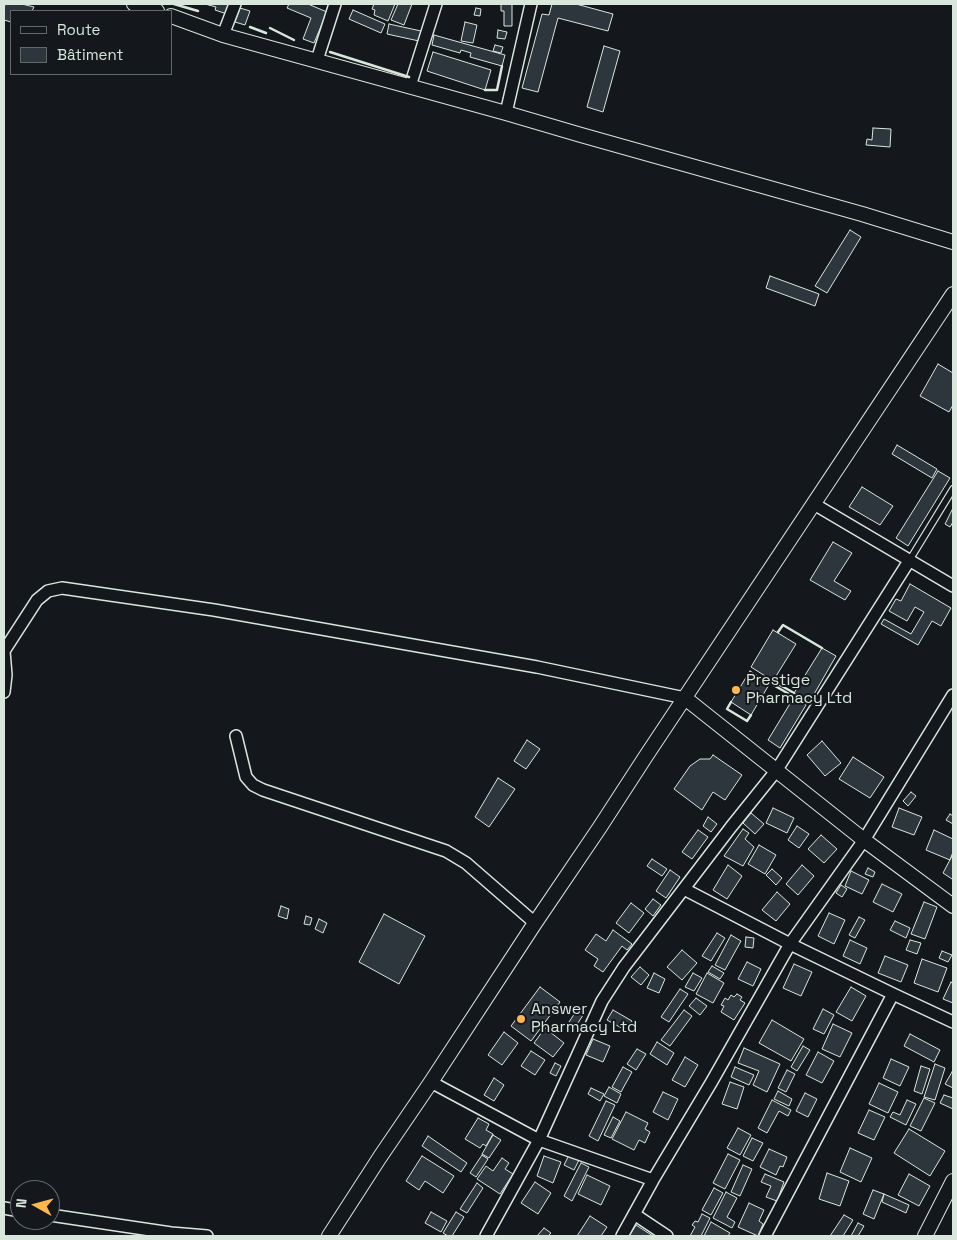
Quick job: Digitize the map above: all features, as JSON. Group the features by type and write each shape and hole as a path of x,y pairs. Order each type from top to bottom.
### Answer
{"street":[{"path":"134,4 153,10"},
{"path":"223,35 235,4"},
{"path":"317,60 335,4"},
{"path":"410,86 436,4"},
{"path":"506,113 531,4"},
{"path":"172,16 223,35 871,216 953,242"},
{"path":"329,1236 953,294"},
{"path":"814,504 953,586"},
{"path":"486,1236 539,1140 602,1001 624,967 776,770 909,561"},
{"path":"4,692 6,675 4,651 37,600 48,591 62,588 273,620 537,667 685,698 864,840 953,905"},
{"path":"622,1236 790,944 864,840 953,695"},
{"path":"236,736 246,777 253,785 446,851 466,863 535,923"},
{"path":"684,889 790,944 953,1022"},
{"path":"765,1236 893,994"},
{"path":"431,1082 539,1140 653,1180"},
{"path":"925,1236 953,1181"},
{"path":"634,1214 667,1236"},
{"path":"60,1217 170,1234 207,1236"}],"lane":[{"path":"909,561 953,488"}],"building":[{"path":"5,4 22,4 34,7 32,10 10,10 10,22 4,20"},
{"path":"205,4 229,4 227,14 215,10 216,7"},
{"path":"289,4 308,4 327,12 314,43 303,39 311,18 287,8"},
{"path":"374,4 395,4 388,21 374,15 375,10 372,9"},
{"path":"398,4 412,4 404,25 391,20"},
{"path":"501,4 512,4 512,26 504,26 504,11 501,11"},
{"path":"552,4 576,4 613,14 608,31 558,18 538,92 522,88 542,14 549,15"},
{"path":"240,8 250,11 245,25 235,22"},
{"path":"476,8 481,9 480,16 474,15"},
{"path":"353,10 385,24 381,33 349,19"},
{"path":"465,22 477,25 473,43 461,41"},
{"path":"389,24 421,31 419,41 387,34"},
{"path":"498,30 507,32 505,39 497,38"},
{"path":"434,35 505,55 502,66 470,57 471,53 461,50 460,53 432,45"},
{"path":"495,45 503,47 501,53 493,51"},
{"path":"604,46 620,51 603,112 587,107"},
{"path":"433,52 491,70 485,90 427,71"},
{"path":"873,128 891,129 890,147 866,145 867,139 872,140"},
{"path":"850,230 861,237 827,293 815,286"},
{"path":"770,276 819,294 815,306 766,288"},
{"path":"938,364 953,373 953,405 949,412 920,396"},
{"path":"897,445 937,469 932,478 892,454"},
{"path":"938,471 950,478 908,546 896,538"},
{"path":"862,487 893,506 880,525 849,507"},
{"path":"953,508 953,522 950,527 945,524"},
{"path":"833,542 852,553 834,581 851,591 845,600 810,580"},
{"path":"910,584 951,608 941,626 932,621 918,645 881,624 884,619 911,634 924,612 915,607 907,621 889,611 896,599 901,601"},
{"path":"773,630 796,644 773,681 751,667"},
{"path":"822,648 836,656 809,703 794,693"},
{"path":"750,671 770,683 751,715 731,702"},
{"path":"794,697 806,705 780,748 768,740"},
{"path":"527,740 540,749 526,769 514,761"},
{"path":"822,741 841,763 825,776 807,755"},
{"path":"713,755 742,775 725,800 713,792 702,810 674,789 690,766 700,759 710,759"},
{"path":"853,757 884,777 870,798 839,779"},
{"path":"498,778 515,789 489,827 475,817"},
{"path":"911,792 916,796 908,806 903,801"},
{"path":"773,808 794,818 787,833 766,823"},
{"path":"899,808 922,817 914,835 892,827"},
{"path":"751,813 764,824 755,834 743,823"},
{"path":"950,814 953,816 953,824 946,820"},
{"path":"708,817 717,824 711,832 703,826"},
{"path":"797,826 809,834 799,848 788,840"},
{"path":"743,829 749,833 745,839 754,847 743,866 724,856"},
{"path":"698,830 708,837 692,859 682,852"},
{"path":"934,830 953,839 953,852 950,860 926,850"},
{"path":"821,835 837,849 824,863 808,849"},
{"path":"759,845 776,855 765,874 748,864"},
{"path":"953,854 953,877 952,879 943,873"},
{"path":"652,859 667,869 662,876 647,866"},
{"path":"728,865 742,876 727,899 713,890"},
{"path":"802,865 814,876 798,895 786,884"},
{"path":"868,868 875,872 873,877 865,874"},
{"path":"772,869 782,878 776,885 766,875"},
{"path":"670,870 680,877 666,898 656,891"},
{"path":"851,871 869,880 862,894 845,886"},
{"path":"882,884 902,894 893,912 873,902"},
{"path":"841,885 847,889 842,897 836,893"},
{"path":"777,892 790,904 776,921 762,910"},
{"path":"653,899 661,905 653,916 645,909"},
{"path":"924,902 937,907 925,939 911,934"},
{"path":"631,903 644,913 629,933 616,923"},
{"path":"281,906 289,909 287,919 278,916"},
{"path":"829,913 845,920 834,944 818,936"},
{"path":"384,914 425,936 399,984 359,962"},
{"path":"306,916 312,918 310,925 304,924"},
{"path":"859,917 865,920 855,938 849,935"},
{"path":"319,919 327,923 323,933 315,929"},
{"path":"895,921 910,928 906,938 890,930"},
{"path":"613,930 632,944 627,950 622,946 603,972 594,966 598,959 585,950 596,934 606,941"},
{"path":"717,933 725,938 711,961 702,956"},
{"path":"731,935 741,941 725,970 715,965"},
{"path":"746,937 754,938 753,948 745,947"},
{"path":"850,940 867,948 860,964 843,956"},
{"path":"910,940 921,943 917,954 906,950"},
{"path":"682,950 697,963 682,980 667,967"},
{"path":"942,951 952,955 948,962 939,958"},
{"path":"885,956 908,965 901,982 878,973"},
{"path":"922,959 947,968 938,992 914,983"},
{"path":"747,962 761,969 753,986 738,979"},
{"path":"794,964 812,972 801,996 783,988"},
{"path":"712,966 724,973 720,979 708,972"},
{"path":"640,967 649,975 641,985 631,977"},
{"path":"654,973 665,979 659,993 647,988"},
{"path":"693,973 702,978 694,991 685,987"},
{"path":"707,973 724,983 713,1003 696,994"},
{"path":"951,982 953,984 953,1003 943,999"},
{"path":"540,987 560,1002 531,1041 511,1026"},
{"path":"851,987 866,996 852,1021 836,1012"},
{"path":"680,989 688,994 669,1022 661,1017"},
{"path":"737,994 742,997 740,1000 745,1003 734,1020 721,1012 724,1006 721,1005 725,998 728,1000 731,995 734,997"},
{"path":"696,998 707,1006 700,1015 689,1006"},
{"path":"579,1007 585,1012 576,1026 569,1022"},
{"path":"823,1009 834,1015 824,1034 813,1029"},
{"path":"613,1010 632,1021 627,1031 607,1020"},
{"path":"684,1010 692,1016 670,1046 661,1040"},
{"path":"772,1020 804,1039 791,1061 759,1043"},
{"path":"833,1024 852,1033 840,1057 822,1049"},
{"path":"545,1028 564,1043 553,1057 534,1043"},
{"path":"504,1032 518,1043 502,1065 488,1055"},
{"path":"910,1034 940,1050 934,1062 904,1046"},
{"path":"593,1039 610,1046 603,1062 586,1055"},
{"path":"657,1042 674,1053 667,1065 650,1054"},
{"path":"803,1046 810,1050 797,1071 791,1067"},
{"path":"744,1048 780,1064 767,1092 753,1085 759,1071 738,1063"},
{"path":"637,1049 646,1054 636,1070 627,1064"},
{"path":"531,1051 545,1060 535,1075 521,1066"},
{"path":"818,1052 834,1061 822,1083 806,1075"},
{"path":"685,1057 698,1065 685,1087 672,1080"},
{"path":"891,1059 909,1067 900,1086 883,1078"},
{"path":"555,1063 561,1066 556,1076 550,1073"},
{"path":"935,1064 945,1068 935,1100 924,1097"},
{"path":"921,1066 930,1069 922,1094 914,1091"},
{"path":"623,1067 632,1072 621,1092 612,1087"},
{"path":"735,1067 754,1075 749,1085 731,1077"},
{"path":"787,1070 795,1074 786,1092 778,1088"},
{"path":"953,1073 953,1088 945,1084"},
{"path":"494,1078 504,1085 494,1101 484,1095"},
{"path":"730,1082 744,1087 737,1109 722,1104"},
{"path":"879,1083 898,1092 888,1113 869,1104"},
{"path":"609,1087 621,1094 617,1103 604,1096"},
{"path":"591,1088 604,1094 600,1101 588,1094"},
{"path":"778,1091 792,1099 789,1106 774,1099"},
{"path":"663,1092 678,1099 668,1120 653,1112"},
{"path":"805,1093 817,1099 808,1117 796,1111"},
{"path":"944,1095 953,1098 953,1109 940,1103"},
{"path":"924,1098 935,1103 921,1131 910,1126"},
{"path":"772,1100 791,1110 788,1116 779,1111 767,1133 758,1128"},
{"path":"907,1100 916,1104 906,1125 890,1117 893,1112 900,1115"},
{"path":"606,1101 615,1105 598,1141 589,1136"},
{"path":"869,1110 885,1117 874,1140 858,1133"},
{"path":"626,1112 648,1123 645,1129 650,1132 645,1143 639,1140 634,1150 612,1139"},
{"path":"613,1117 620,1121 611,1138 604,1135"},
{"path":"478,1118 489,1124 486,1130 493,1134 486,1146 483,1144 480,1148 465,1139"},
{"path":"738,1128 751,1135 740,1155 727,1148"},
{"path":"909,1129 945,1151 930,1176 894,1153"},
{"path":"493,1135 501,1140 489,1158 482,1154"},
{"path":"428,1136 467,1163 461,1172 422,1146"},
{"path":"752,1138 763,1143 753,1161 743,1156"},
{"path":"850,1148 872,1158 861,1182 840,1172"},
{"path":"769,1149 787,1157 783,1167 780,1166 776,1175 760,1167"},
{"path":"728,1154 740,1160 725,1189 713,1183"},
{"path":"482,1155 488,1159 476,1177 470,1173"},
{"path":"569,1155 579,1160 574,1170 564,1165"},
{"path":"422,1156 454,1176 443,1193 425,1181 419,1190 406,1181"},
{"path":"544,1156 561,1162 553,1183 537,1176"},
{"path":"502,1158 509,1163 505,1169 513,1174 500,1194 477,1179 486,1166 493,1171"},
{"path":"581,1163 589,1167 572,1201 564,1196"},
{"path":"743,1165 752,1169 740,1196 731,1192"},
{"path":"827,1173 849,1181 840,1206 819,1199"},
{"path":"765,1174 784,1182 777,1201 766,1197 771,1186 761,1182"},
{"path":"909,1174 930,1186 919,1206 898,1195"},
{"path":"587,1175 610,1186 601,1205 578,1194"},
{"path":"535,1182 551,1193 538,1214 521,1203"},
{"path":"477,1183 483,1188 467,1213 460,1209"},
{"path":"714,1188 723,1193 711,1215 702,1210"},
{"path":"873,1190 884,1194 874,1219 863,1214"},
{"path":"726,1192 737,1198 727,1217 735,1222 732,1228 713,1218"},
{"path":"884,1194 909,1205 906,1213 882,1202"},
{"path":"749,1203 764,1210 759,1221 763,1224 758,1236 738,1227"},
{"path":"431,1212 447,1221 441,1232 425,1223"},
{"path":"456,1212 464,1217 452,1236 448,1236 443,1233"},
{"path":"702,1214 710,1218 701,1236 690,1236 695,1227 692,1225 695,1221 698,1222"},
{"path":"844,1215 853,1220 843,1236 830,1236"},
{"path":"590,1216 607,1227 601,1236 577,1236"},
{"path":"711,1222 730,1233 728,1236 704,1236"},
{"path":"858,1223 864,1226 858,1236 851,1236"},
{"path":"636,1225 653,1236 629,1236"},
{"path":"544,1228 551,1233 548,1236 537,1236"}],"wall":[{"path":"174,4 198,11"},
{"path":"250,27 266,33"},
{"path":"270,28 294,40"},
{"path":"330,52 409,77"},
{"path":"485,90 497,90 502,66"},
{"path":"778,632 783,625 822,648"},
{"path":"773,681 794,693"},
{"path":"770,683 794,697"},
{"path":"731,702 727,709 747,721 751,715"}],"place":[{"name":"Prestige Pharmacy Ltd","path":"736,690"},
{"name":"Answer Pharmacy Ltd","path":"521,1019"}]}
